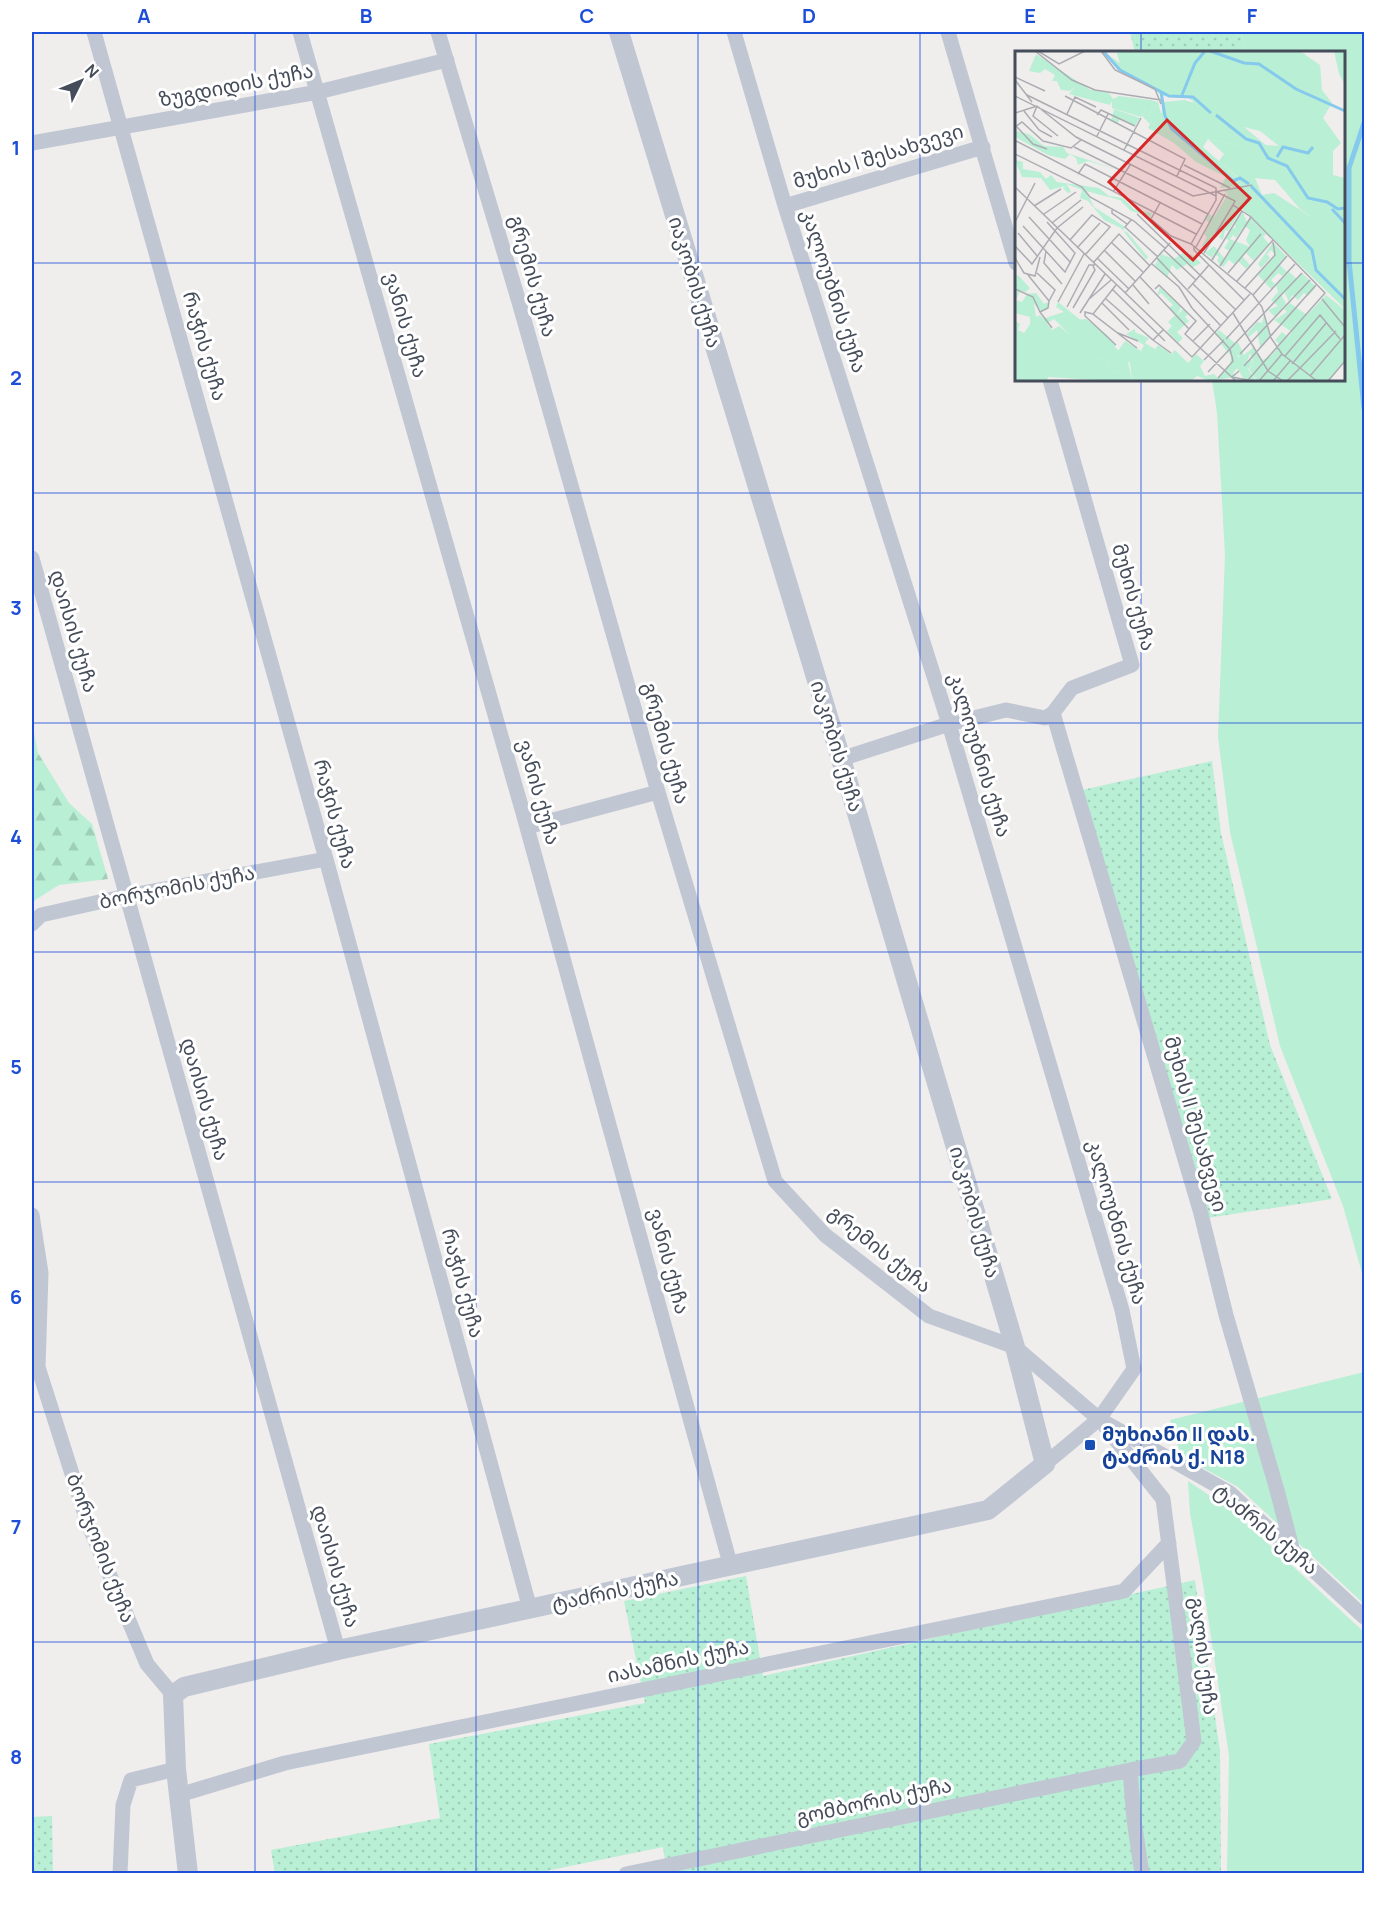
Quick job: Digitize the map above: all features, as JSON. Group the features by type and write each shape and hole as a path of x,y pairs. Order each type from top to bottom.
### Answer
{"street":[{"name":"რაჭის ქუჩა","path":"94,32 123,128 326,859 530,1609"},
{"name":"ვანის ქუჩა","path":"300,32 527,827 731,1567"},
{"name":"გრემის ქუჩა","path":"438,32 519,302 658,792 776,1181 825,1235 928,1316 1015,1347"},
{"name":"იაკობის ქუჩა","path":"619,32 841,759 1015,1347 1045,1464"},
{"name":"კალოუბნის ქუჩა","path":"734,32 785,206 949,724 1118,1299 1132,1359 1134,1369 1100,1419 1045,1464"},
{"path":"948,32 1015,256"},
{"name":"ზუგდიდის ქუჩა","path":"32,143 318,92 447,60"},
{"name":"მუხის I შესახვევი","path":"785,206 983,147"},
{"name":"მუხის ქუჩა","path":"1050,381 1132,665 1072,687 1053,713"},
{"name":"დაისის ქუჩა","path":"32,558 338,1650"},
{"path":"841,759 949,724 1006,710 1045,718 1053,713"},
{"name":"მუხის II შესახვევი","path":"1053,713 1200,1209 1226,1315 1292,1548"},
{"path":"527,827 658,792"},
{"name":"ბორჯომის ქუჩა","path":"32,924 41,915 126,896 326,859"},
{"name":"ბორჯომის ქუჩა","path":"32,1215 41,1274 38,1367 41,1379 92,1532 147,1664 173,1695"},
{"name":"ტაძრის ქუჩა","path":"1015,1347 1100,1419 1230,1493 1365,1617"},
{"name":"გალის ქუჩა","path":"1100,1419 1163,1499 1194,1741 1180,1761 1130,1770"},
{"name":"ტაძრის ქუჩა","path":"173,1695 184,1687 338,1650 988,1510 1045,1464"},
{"name":"იასამნის ქუჩა","path":"179,1795 285,1763 1125,1591 1168,1543"},
{"path":"173,1695 176,1769 188,1874"},
{"path":"120,1874 123,1805 131,1780 176,1769"},
{"path":"1130,1770 1142,1874"},
{"name":"გომბორის ქუჩა","path":"626,1874 1130,1770"}],"green space":[{"path":"1130,32 1241,32 1245,51 1135,51"},
{"path":"1241,32 1364,32 1364,1280 1343,1206 1280,1046 1230,832 1218,737 1225,555 1217,413 1212,381 1345,381 1345,51 1245,51"},
{"path":"32,722 38,753 69,803 92,824 108,879 59,885 32,902"},
{"path":"1212,761 1221,833 1270,1045 1332,1199 1207,1218 1082,790"},
{"path":"1364,1372 1364,1604 1238,1487 1181,1456 1170,1420"},
{"path":"1188,1481 1235,1513 1364,1632 1364,1873 1227,1873 1229,1756 1190,1513"},
{"path":"746,1576 763,1676 1195,1580 1220,1751 1221,1873 667,1874 663,1847 536,1873 275,1874 271,1850 440,1818 429,1744 645,1703 624,1601"},
{"path":"52,1816 53,1873 32,1873 32,1817"}],"waterway":[{"path":"1364,123 1349,168 1349,261 1364,408"}],"place":[{"name":"მუხიანი II დას. ტაძრის ქ. N18","path":"1090,1445"}]}
